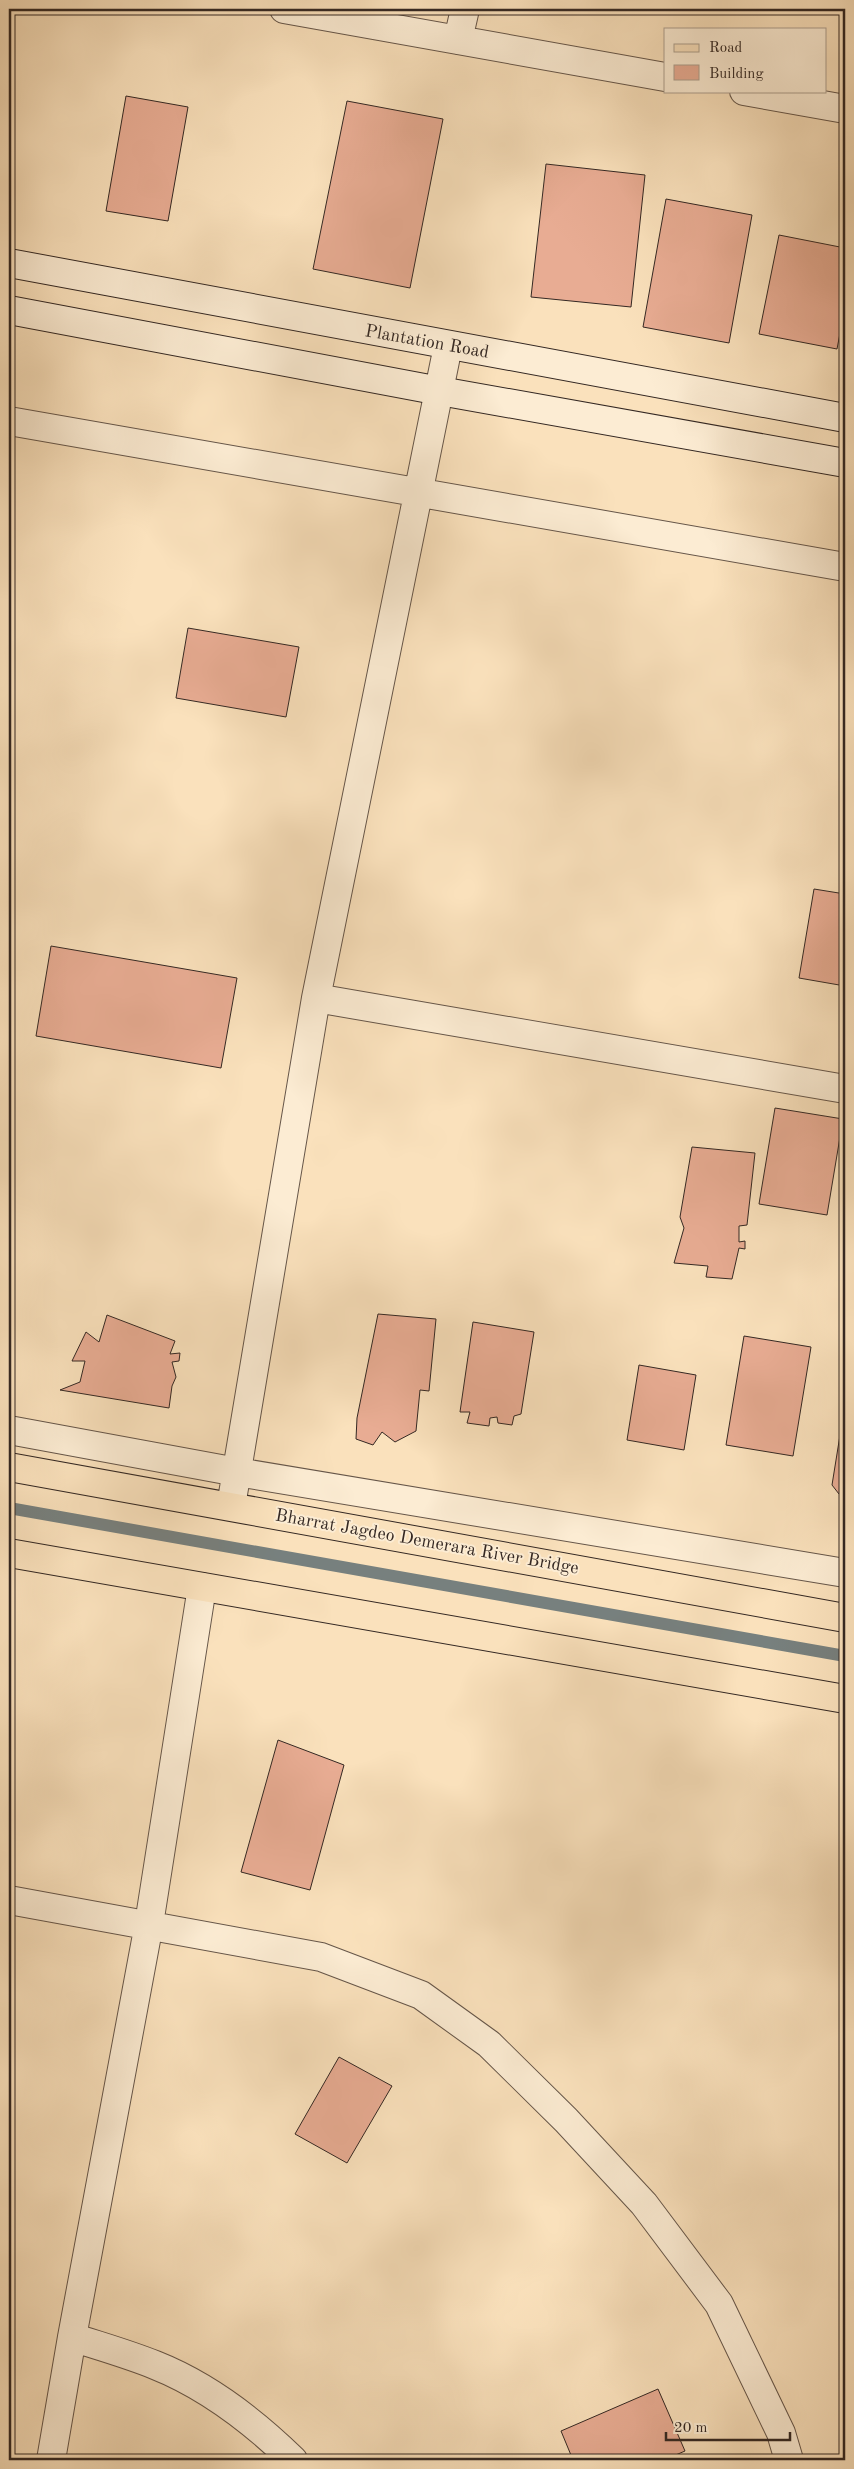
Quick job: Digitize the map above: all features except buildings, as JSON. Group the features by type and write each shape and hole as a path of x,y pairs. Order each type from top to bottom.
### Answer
{"main road":[{"name":"Bharrat Jagdeo Demerara River Bridge","path":"9,1467 845,1618"},
{"path":"9,1553 845,1699"}],"street":[{"path":"284,9 664,77"},
{"path":"458,40 465,9"},
{"path":"749,92 845,110"},
{"name":"Plantation Road","path":"9,264 845,418"},
{"path":"9,310 440,391 845,463"},
{"path":"231,1506 316,998 448,346"},
{"path":"9,421 845,568"},
{"path":"316,998 845,1089"},
{"path":"9,1430 238,1472 845,1573"},
{"path":"51,2460 149,1924 202,1587"},
{"path":"9,1900 149,1924 321,1957 421,1995 489,2044 566,2120 644,2204 719,2304 781,2433 789,2460"},
{"path":"72,2337 156,2366 218,2397 268,2435 293,2460"}],"waterway":[{"path":"9,1508 845,1656"}]}
